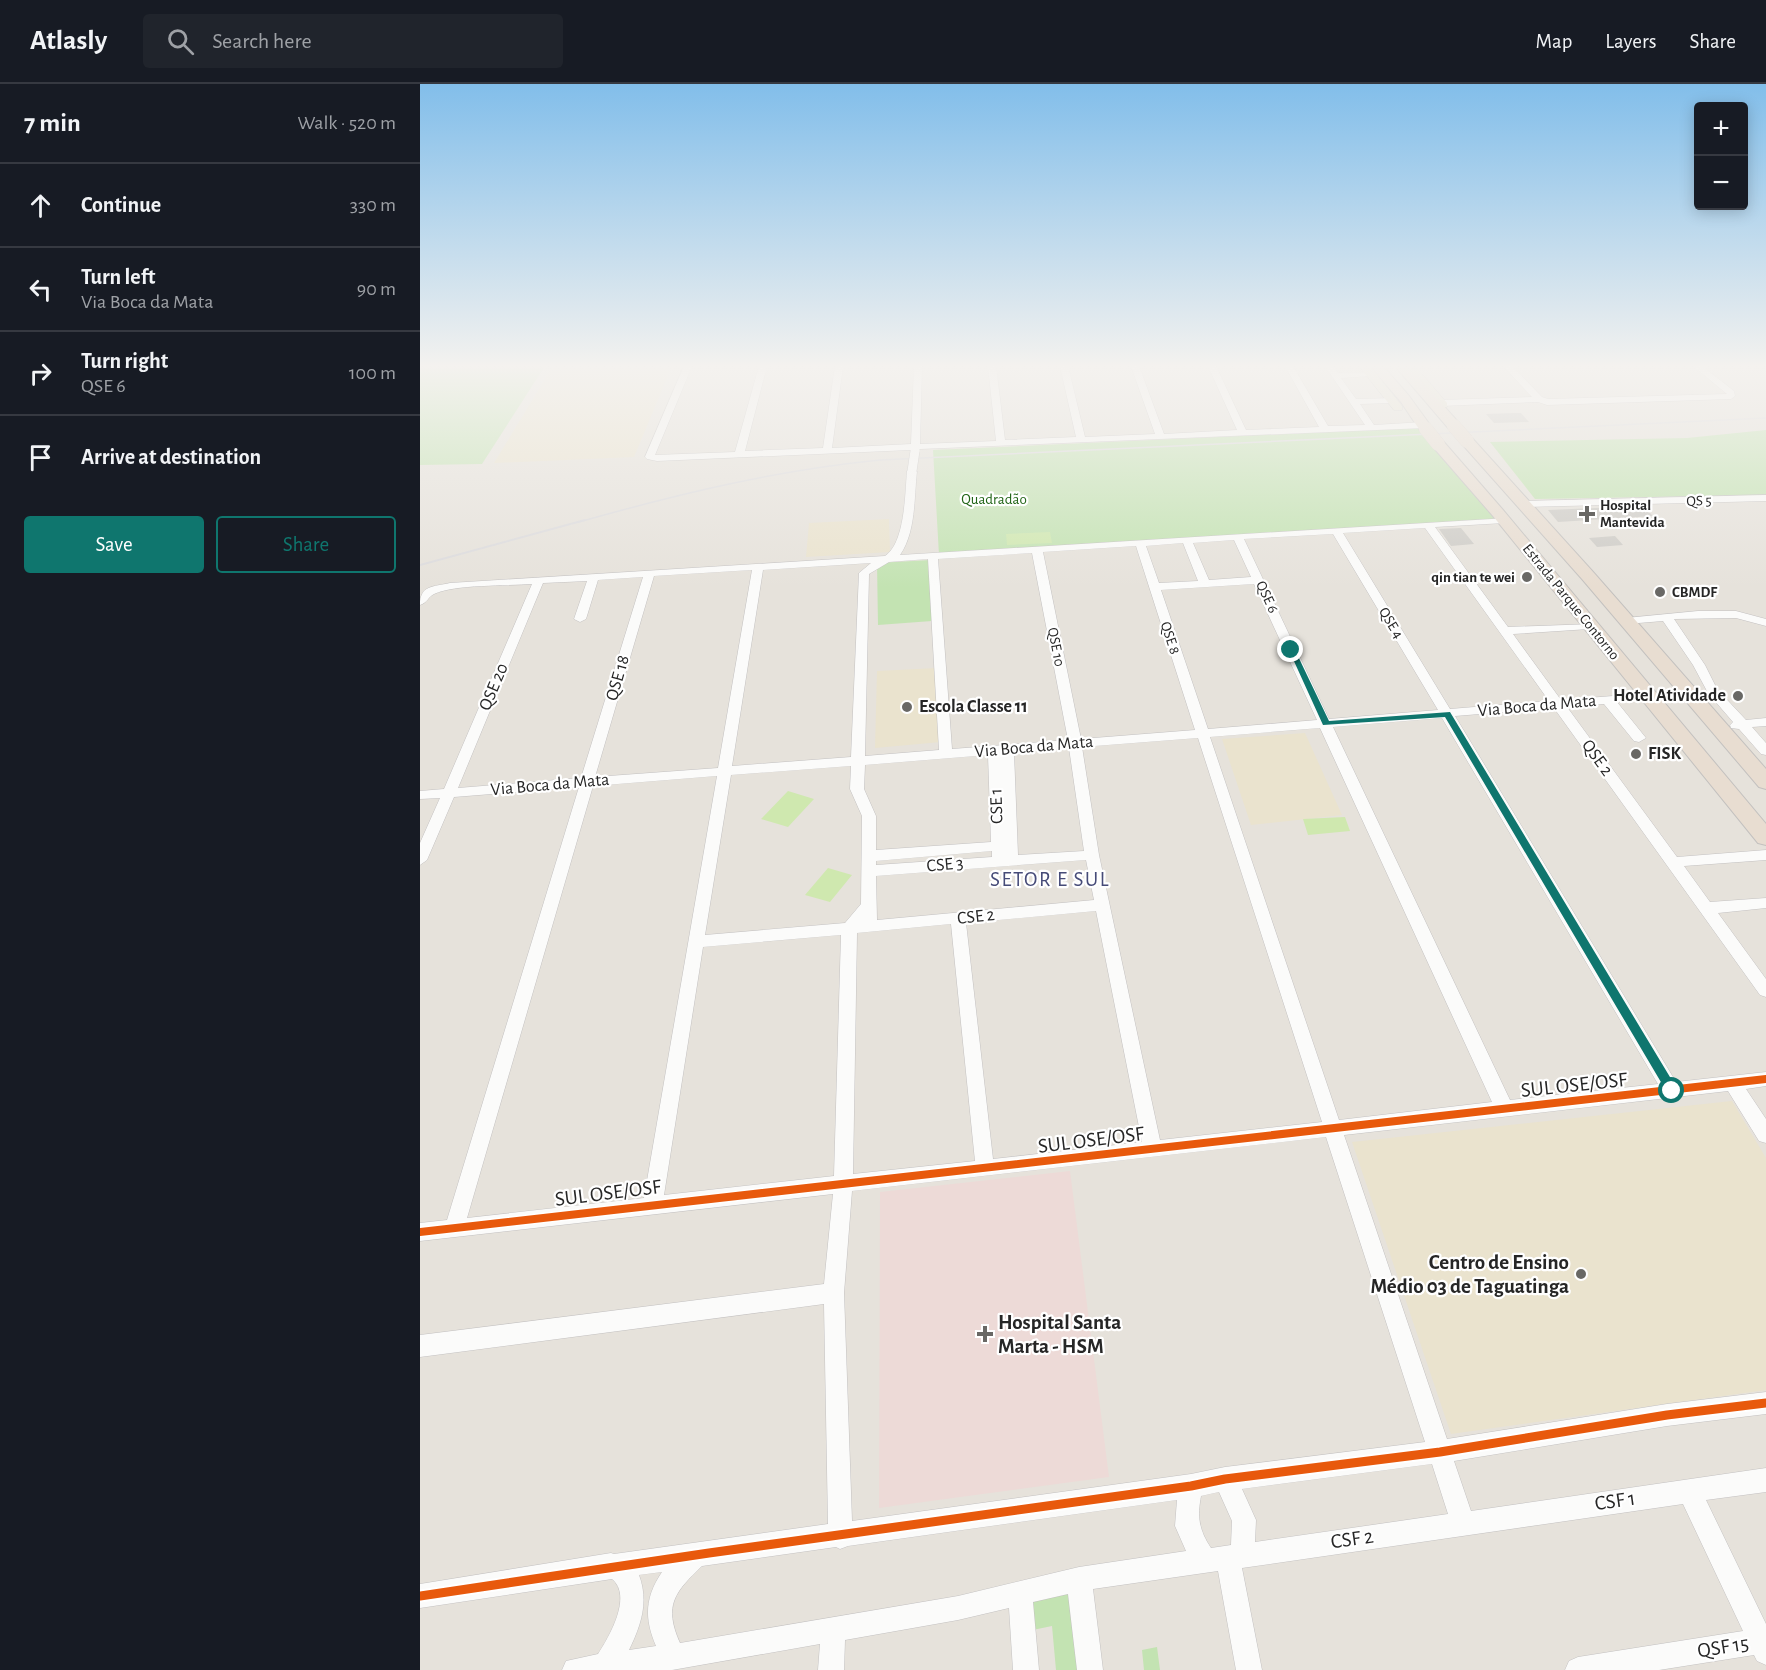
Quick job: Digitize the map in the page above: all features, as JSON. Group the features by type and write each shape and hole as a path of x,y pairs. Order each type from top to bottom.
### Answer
{"highway":[{"name":"Estrada Parque Contorno","path":"1434,440 1504,520 1589,626 1766,838"},
{"name":"Estrada Parque Contorno","path":"1466,440 1718,726 1756,758 1766,784"},
{"path":"1705,764 1720,769 1739,771 1746,769 1756,758"},
{"path":"1725,788 1738,780 1748,779 1766,784"}],"street":[{"path":"656,440 649,456 657,458 916,449 1081,440"},
{"path":"739,454 743,440"},
{"path":"827,451 829,440"},
{"path":"864,573 896,552 902,544 916,440"},
{"name":"QS 5","path":"1524,504 1766,498"},
{"path":"420,602 428,592 443,587 1504,520"},
{"name":"QSE 2","path":"1428,525 1766,991"},
{"name":"QSE 4","path":"1337,531 1672,1091"},
{"name":"QSE 6","path":"1238,537 1505,1110"},
{"path":"1187,540 1205,584"},
{"name":"QSE 8","path":"1140,543 1463,1523"},
{"path":"902,544 920,556"},
{"name":"QSE 10","path":"1037,549 1075,744 1092,855 1153,1149"},
{"path":"933,556 946,754"},
{"path":"845,561 861,564 864,573 857,789 869,816 869,927"},
{"path":"654,1204 758,567"},
{"name":"QSE 18","path":"454,1227 649,574"},
{"path":"580,619 594,578"},
{"path":"1153,587 1259,580"},
{"name":"QSE 20","path":"420,860 539,581"},
{"path":"1626,621 1738,614 1766,623"},
{"path":"1667,618 1699,665 1712,690 1742,724 1756,758"},
{"path":"1505,631 1589,626"},
{"name":"Via Boca da Mata","path":"420,795 724,770 1001,751 1648,696"},
{"path":"1608,700 1639,738"},
{"path":"1718,726 1766,722"},
{"name":"CSE 1","path":"1001,751 1005,853"},
{"name":"CSE 3","path":"870,863 1005,853 1092,855"},
{"path":"1673,862 1766,855"},
{"path":"1706,908 1766,903"},
{"path":"840,1537 834,1293 843,1184 849,929 870,904"},
{"name":"CSE 2","path":"696,942 1103,904"},
{"path":"958,919 970,1047 985,1169"},
{"name":"SUL OSE/OSF","path":"420,1232 1766,1079"},
{"path":"1732,1082 1766,1135"},
{"path":"420,1346 834,1293"},
{"path":"420,1596 611,1565 840,1537 1191,1486 1225,1479 1440,1452 1667,1415 1766,1402"},
{"path":"1225,1479 1244,1520 1225,1558 1250,1670"},
{"name":"CSF 1","path":"1463,1523 1766,1480"},
{"path":"1191,1486 1186,1526 1191,1539 1225,1558"},
{"path":"1689,1491 1764,1647"},
{"name":"CSF 2","path":"575,1670 605,1666 632,1666 958,1608 1079,1579 1463,1523"},
{"path":"673,1657 659,1623 661,1594 671,1578 695,1556"},
{"path":"605,1666 620,1643 626,1628 632,1592 626,1574 611,1565"},
{"path":"1079,1579 1090,1670"},
{"path":"1020,1593 1026,1670"},
{"path":"831,1670 833,1629"},
{"name":"QSF 15","path":"1578,1670 1764,1647"}],"shaded area":[{"path":"508,440 641,440 634,457 494,463"},
{"path":"889,519 890,552 806,557 809,523"},
{"name":"Escola Classe 11","path":"937,668 941,742 875,748 877,671"},
{"path":"1305,733 1342,815 1251,825 1222,739"},
{"name":"Centro de Ensino Médio 03 de Taguatinga","path":"1732,1101 1766,1158 1766,1390 1451,1434 1352,1142"},
{"name":"Hospital Santa Marta - HSM","path":"1070,1171 1109,1477 879,1508 880,1192"}],"green space":[{"path":"420,440 497,440 482,464 420,465"},
{"name":"Quadradão","path":"1153,440 1428,440 1504,520 939,555 933,450"},
{"path":"1766,440 1766,495 1535,499 1490,442"},
{"path":"1050,532 1052,543 1007,545 1006,534"},
{"path":"931,560 932,621 878,625 877,563"},
{"path":"788,791 814,799 788,827 761,819"},
{"path":"1345,817 1350,831 1308,835 1303,819"},
{"path":"828,868 852,875 830,902 805,895"},
{"path":"1076,1580 1085,1670 1056,1670 1052,1626 1023,1632 1020,1593"},
{"path":"1157,1647 1160,1670 1144,1670 1142,1650"}],"building":[{"name":"Hospital Mantevida","path":"1643,506 1653,516 1558,522 1548,510"},
{"path":"1461,528 1474,544 1451,546 1439,529"},
{"path":"1615,536 1623,545 1597,547 1589,538"}],"railway":[{"path":"579,522 728,484 842,464 880,460 1302,440"},
{"path":"420,565 585,520"}],"cycle path":[{"path":"420,1232 1766,1079"},
{"path":"420,1596 1191,1486 1225,1479 1440,1452 1667,1415 1766,1403"}],"place":[{"name":"Hospital Mantevida","path":"1587,514"},
{"name":"qin tian te wei","path":"1527,577"},
{"name":"CBMDF","path":"1660,592"},
{"name":"Hotel Atividade","path":"1738,696"},
{"name":"Escola Classe 11","path":"907,707"},
{"name":"FISK","path":"1636,754"},
{"name":"Centro de Ensino Médio 03 de Taguatinga","path":"1581,1274"},
{"name":"Hospital Santa Marta - HSM","path":"985,1334"}],"district":[{"name":"SETOR E SUL","path":"1050,879"}],"route":[{"path":"1291,650 1326,723 1447,714 1672,1091"}]}
